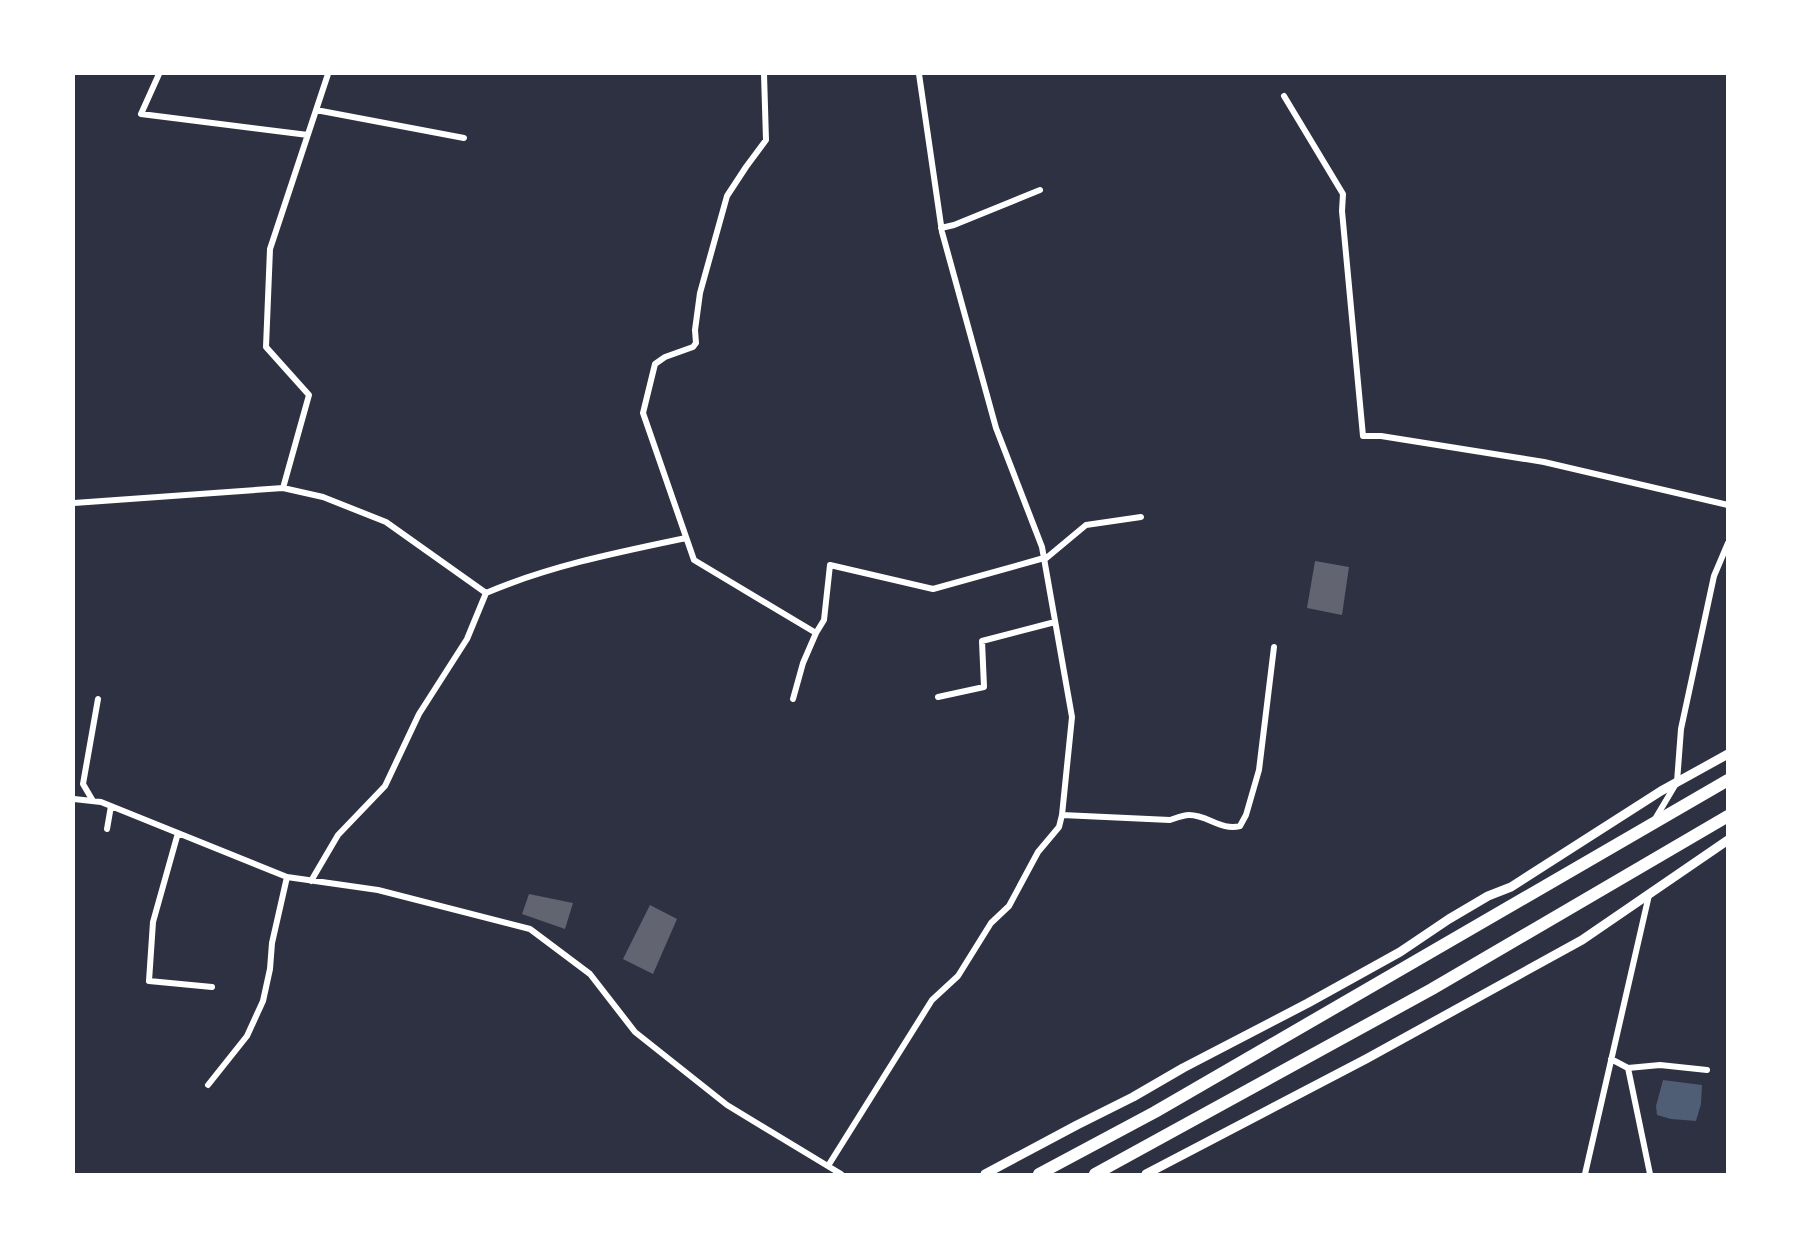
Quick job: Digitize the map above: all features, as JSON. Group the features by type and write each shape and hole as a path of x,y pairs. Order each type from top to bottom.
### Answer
{"highway":[{"path":"1038,1174 1155,1112 1728,780"},
{"path":"1095,1174 1432,989 1728,816"}],"street":[{"path":"159,74 141,114 308,135"},
{"path":"283,488 309,395 266,347 270,249 328,74"},
{"path":"764,74 766,140 727,196 700,293 695,330 696,343 655,364 643,413 694,560 816,633"},
{"path":"828,1166 932,1000 958,976 991,923 1008,906 1038,852 1059,827 1072,717 1042,547 996,428 941,228 919,74"},
{"path":"1284,96 1343,194 1363,436 1381,436 1544,462 1728,505"},
{"path":"316,110 464,138"},
{"path":"941,228 954,225 1040,190"},
{"path":"74,503 283,488 323,497 386,522 486,593"},
{"path":"793,699 803,663 824,620 830,565 933,590 1044,559 1086,525 1141,517"},
{"path":"311,881 338,835 385,786 419,714 467,639 486,593 507,584 609,554 686,538"},
{"path":"1653,822 1677,782 1681,729 1711,587 1728,543"},
{"path":"938,697 984,687 982,641 1055,622"},
{"path":"1062,815 1170,820 1187,814 1231,829 1240,826 1246,815 1259,770 1274,647"},
{"path":"93,801 83,784 98,699"},
{"path":"985,1174 1133,1097 1400,952 1449,919 1488,896 1511,887 1677,782 1728,754"},
{"path":"74,799 111,806 287,877 378,890 531,929 590,974 635,1032 727,1105 841,1174"},
{"path":"107,829 111,806"},
{"path":"178,833 153,922 149,981 212,987"},
{"path":"1146,1174 1366,1059 1582,940 1728,840"},
{"path":"208,1085 247,1036 263,1001 287,877"},
{"path":"1585,1174 1649,894"},
{"path":"1611,1059 1628,1068 1660,1065 1707,1070"},
{"path":"1628,1068 1650,1174"}],"water":[{"path":"1663,1080 1702,1085 1701,1104 1696,1121 1671,1119 1657,1115 1656,1106"}],"building":[{"path":"1315,561 1349,567 1342,615 1307,608"},
{"path":"529,894 573,903 565,929 522,914"},
{"path":"650,905 677,919 653,974 623,959"}]}
